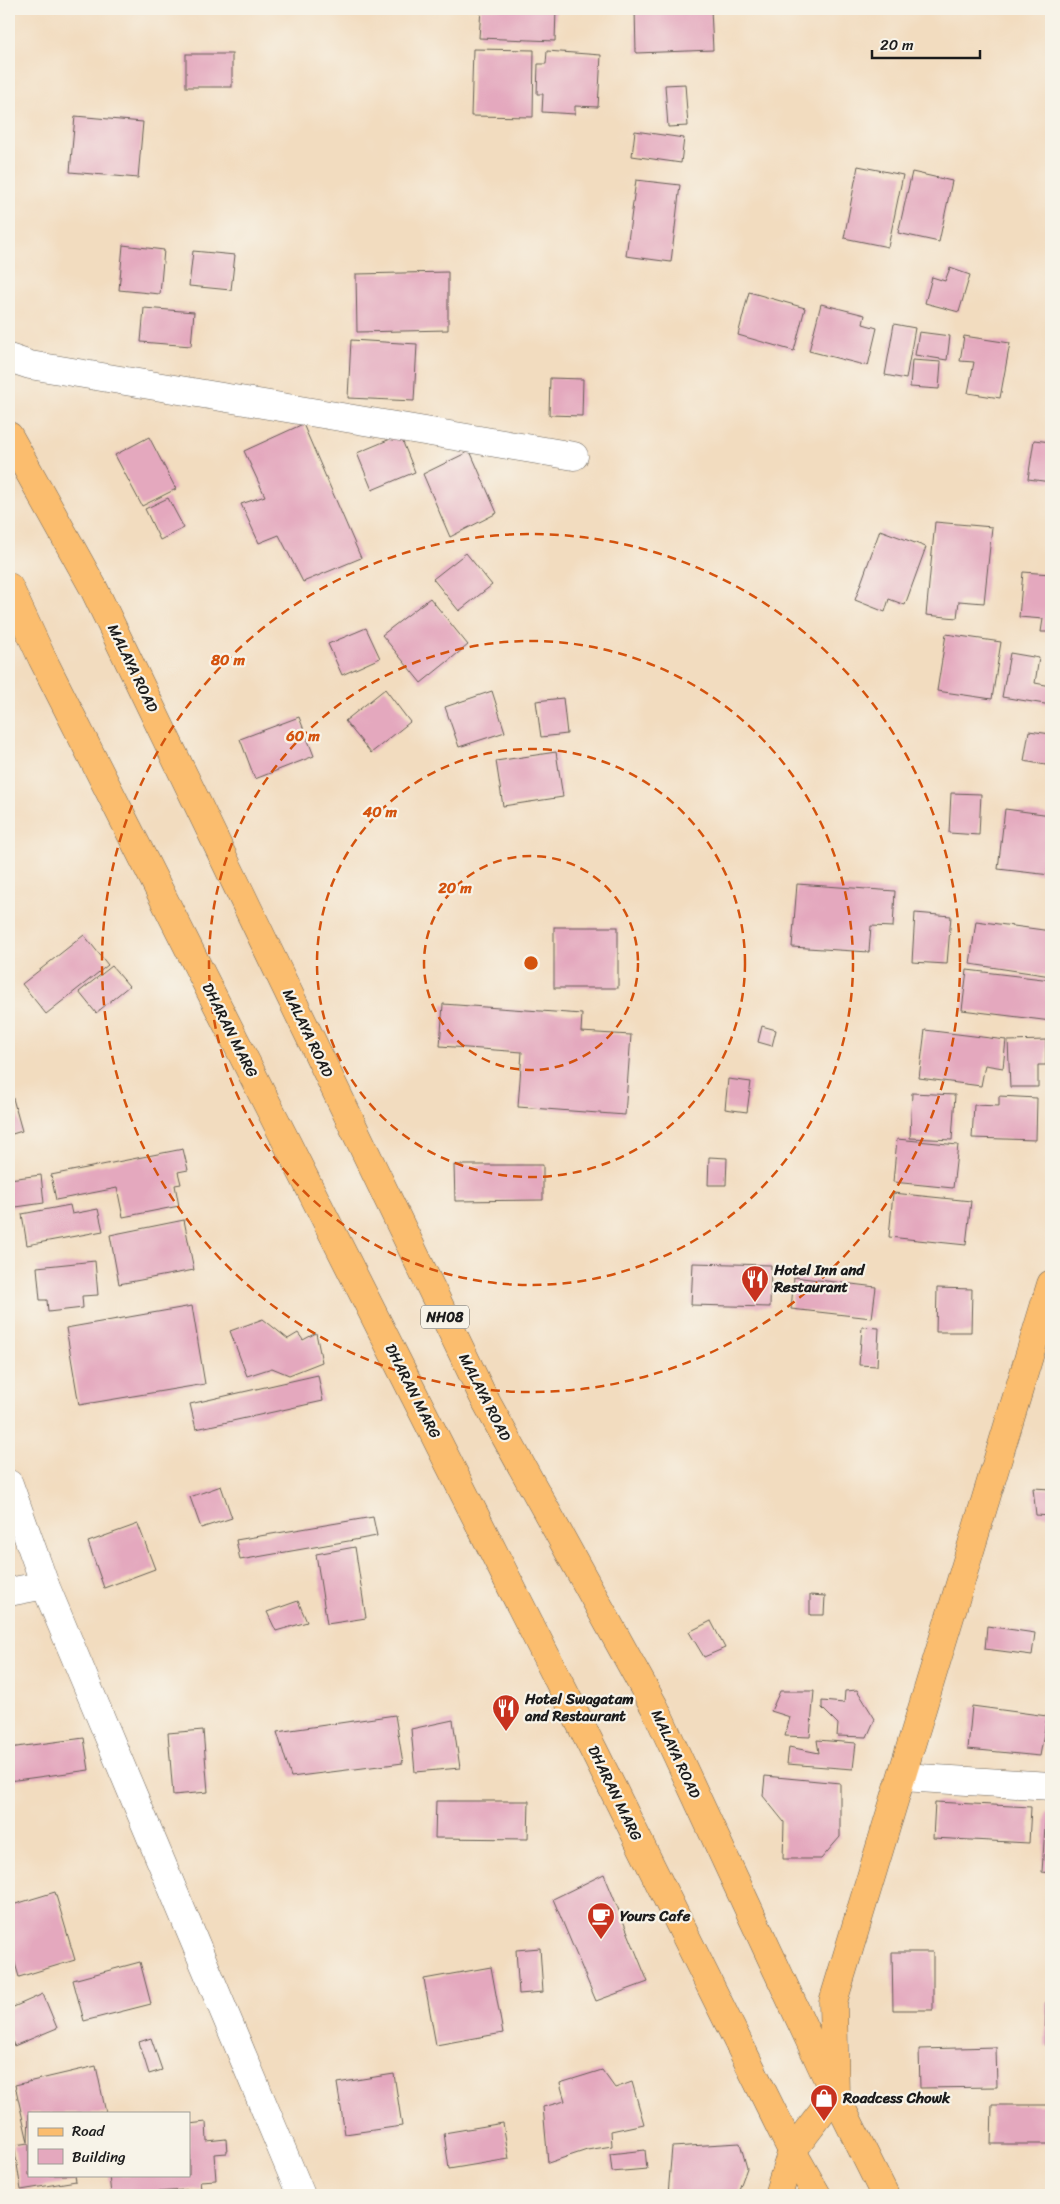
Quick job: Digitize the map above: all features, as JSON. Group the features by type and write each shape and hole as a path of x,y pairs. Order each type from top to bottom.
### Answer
{"main road":[{"name":"MALAYA ROAD","path":"9,436 93,587 483,1396 655,1708 835,2095 886,2195"},
{"name":"DHARAN MARG","path":"9,587 42,658 581,1724 792,2151 817,2195"},
{"path":"778,2195 792,2151 835,2095 833,2002 1051,1284"}],"street":[{"path":"9,358 30,365 574,456"},
{"path":"9,1484 45,1585 301,2195"},
{"path":"9,1592 45,1585"},
{"path":"902,1777 1051,1786"}],"building":[{"path":"481,9 556,9 555,41 479,38"},
{"path":"635,9 711,9 713,50 636,53"},
{"path":"473,49 534,50 533,117 471,116"},
{"path":"547,51 601,55 598,107 575,106 575,114 542,112 543,94 537,94 538,64 546,64"},
{"path":"186,54 232,54 232,87 186,87"},
{"path":"685,84 688,126 668,127 665,85"},
{"path":"75,116 143,122 138,178 70,172"},
{"path":"635,131 684,138 681,163 632,156"},
{"path":"858,166 903,175 888,247 844,238"},
{"path":"912,172 952,181 939,242 898,233"},
{"path":"636,180 680,185 671,262 626,256"},
{"path":"123,245 164,250 160,294 119,290"},
{"path":"193,251 235,255 231,290 189,286"},
{"path":"950,268 970,275 959,312 925,303 932,277 945,281"},
{"path":"448,272 448,330 357,332 356,274"},
{"path":"749,292 805,308 794,351 738,335"},
{"path":"821,304 865,315 863,324 877,328 868,366 809,351"},
{"path":"144,308 194,312 191,346 141,342"},
{"path":"894,324 915,328 906,379 885,375"},
{"path":"919,332 950,336 947,360 915,355"},
{"path":"964,336 1010,343 1000,398 968,393 974,362 960,361"},
{"path":"351,340 417,344 414,401 348,398"},
{"path":"912,360 941,362 939,389 910,387"},
{"path":"550,378 583,379 582,416 549,415"},
{"path":"303,424 361,558 303,582 279,535 259,543 241,504 265,496 244,451"},
{"path":"400,435 415,472 372,490 357,453"},
{"path":"149,437 176,489 142,506 115,455"},
{"path":"1034,440 1051,442 1051,482 1028,479"},
{"path":"470,451 497,513 450,537 423,474"},
{"path":"168,498 184,528 160,540 145,509"},
{"path":"935,522 992,527 984,603 959,601 957,618 926,615"},
{"path":"880,530 926,547 905,605 889,599 885,612 855,600"},
{"path":"466,553 492,585 459,611 433,579"},
{"path":"1023,572 1051,574 1051,632 1041,632 1043,619 1019,617"},
{"path":"430,598 468,645 421,683 382,635"},
{"path":"366,628 380,658 342,675 328,644"},
{"path":"946,634 1001,642 992,699 937,691"},
{"path":"1010,653 1039,658 1035,683 1051,686 1051,705 1002,697"},
{"path":"385,689 410,722 371,753 345,721"},
{"path":"492,691 505,732 459,747 445,707"},
{"path":"563,698 567,734 541,737 536,701"},
{"path":"299,717 314,756 255,779 240,739"},
{"path":"1029,731 1051,734 1051,766 1024,761"},
{"path":"556,752 563,797 503,806 496,761"},
{"path":"951,793 981,794 979,835 949,833"},
{"path":"1005,809 1051,815 1050,875 998,869"},
{"path":"797,884 895,891 893,927 871,926 869,952 792,947"},
{"path":"915,913 951,916 947,964 912,962"},
{"path":"976,921 1051,931 1051,976 970,964"},
{"path":"554,927 618,927 618,988 554,988"},
{"path":"84,935 108,965 46,1014 22,984"},
{"path":"112,966 129,986 96,1013 79,992"},
{"path":"967,970 1051,980 1051,1021 962,1010"},
{"path":"443,1004 582,1014 581,1032 631,1035 625,1115 518,1107 522,1052 440,1046"},
{"path":"762,1026 776,1030 772,1046 758,1042"},
{"path":"925,1030 1006,1040 1003,1068 985,1065 981,1086 919,1078"},
{"path":"1046,1040 1046,1065 1038,1065 1038,1087 1010,1087 1008,1041"},
{"path":"728,1079 751,1082 747,1112 725,1109"},
{"path":"9,1084 22,1131 9,1135"},
{"path":"912,1093 955,1095 952,1140 910,1138"},
{"path":"999,1096 1037,1098 1036,1140 972,1138 974,1105 999,1106"},
{"path":"897,1139 958,1145 953,1188 893,1182"},
{"path":"183,1149 188,1170 178,1172 181,1184 175,1185 179,1206 123,1217 117,1188 56,1200 51,1175"},
{"path":"709,1157 727,1158 726,1185 708,1185"},
{"path":"454,1165 543,1165 543,1200 455,1201"},
{"path":"41,1175 44,1203 9,1208 9,1179"},
{"path":"893,1193 971,1201 966,1245 889,1237"},
{"path":"70,1205 72,1214 98,1209 103,1231 27,1245 22,1214"},
{"path":"184,1220 194,1270 119,1284 110,1235"},
{"path":"95,1261 98,1295 82,1296 83,1308 48,1312 47,1300 40,1300 37,1267"},
{"path":"693,1263 771,1265 770,1307 691,1305"},
{"path":"794,1277 876,1287 872,1318 791,1309"},
{"path":"937,1288 972,1289 971,1332 936,1332"},
{"path":"192,1306 205,1384 79,1405 66,1328"},
{"path":"263,1319 288,1339 298,1333 303,1340 316,1333 322,1362 289,1375 272,1368 247,1376 230,1331"},
{"path":"862,1327 879,1328 877,1366 859,1365"},
{"path":"318,1375 323,1401 196,1429 190,1404"},
{"path":"221,1486 232,1518 201,1528 190,1497"},
{"path":"1033,1488 1051,1489 1051,1516 1036,1515"},
{"path":"373,1517 377,1536 240,1560 236,1540"},
{"path":"138,1524 155,1569 104,1588 88,1542"},
{"path":"355,1547 366,1618 327,1624 316,1554"},
{"path":"810,1595 825,1596 824,1615 810,1615"},
{"path":"298,1601 307,1622 276,1631 267,1612"},
{"path":"711,1621 725,1648 704,1657 689,1632"},
{"path":"987,1626 1035,1633 1032,1655 985,1649"},
{"path":"857,1690 875,1719 867,1737 837,1736 838,1724 822,1708 822,1701 844,1703 845,1691"},
{"path":"780,1691 814,1691 810,1737 785,1736 790,1717 771,1711"},
{"path":"972,1706 1047,1716 1040,1756 968,1749"},
{"path":"395,1715 403,1763 291,1777 277,1732"},
{"path":"453,1720 460,1768 415,1772 411,1729"},
{"path":"203,1730 208,1792 173,1795 168,1733"},
{"path":"84,1738 89,1770 9,1781 9,1748"},
{"path":"817,1740 856,1743 853,1769 787,1764 789,1747 819,1753"},
{"path":"765,1776 840,1783 840,1837 821,1859 783,1859 784,1822 763,1796"},
{"path":"436,1801 529,1801 528,1839 435,1838"},
{"path":"935,1802 1031,1807 1029,1843 933,1838"},
{"path":"1046,1812 1051,1813 1051,1873 1042,1872"},
{"name":"Yours Cafe","path":"604,1874 648,1982 596,2001 553,1899"},
{"path":"55,1892 75,1960 19,1977 9,1943 9,1906"},
{"path":"540,1948 543,1992 519,1994 516,1950"},
{"path":"892,1952 933,1952 933,2010 893,2010"},
{"path":"140,1962 151,2004 84,2021 73,1980"},
{"path":"491,1967 503,2033 436,2045 424,1979"},
{"path":"43,1994 57,2028 14,2046 9,2032 9,2009"},
{"path":"1046,2002 1051,2002 1051,2046 1045,2046"},
{"path":"151,2038 162,2070 149,2074 139,2042"},
{"path":"996,2047 997,2087 920,2088 919,2049"},
{"path":"96,2066 106,2112 28,2112 28,2142 15,2085"},
{"path":"602,2070 615,2088 632,2082 644,2124 611,2131 612,2146 587,2150 548,2163 543,2107 565,2101 560,2083"},
{"path":"394,2074 402,2126 345,2134 337,2083"},
{"path":"992,2105 1051,2105 1051,2144 991,2144"},
{"path":"206,2122 207,2141 226,2139 227,2153 214,2154 216,2180 200,2181 201,2189 111,2195 109,2176 190,2176 190,2124"},
{"path":"503,2123 509,2159 449,2169 444,2133"},
{"path":"28,2143 28,2176 75,2176 76,2181 21,2190 14,2145"},
{"path":"740,2143 747,2168 737,2195 668,2195 672,2147"},
{"path":"645,2150 647,2169 612,2172 610,2154"},
{"path":"1047,2156 1051,2156 1051,2178 1047,2178"}],"place":[{"name":"Hotel Inn and Restaurant","path":"755,1303"},
{"name":"Hotel Swagatam and Restaurant","path":"506,1732"},
{"name":"Yours Cafe","path":"601,1940"},
{"name":"Roadcess Chowk","path":"824,2122"}]}
